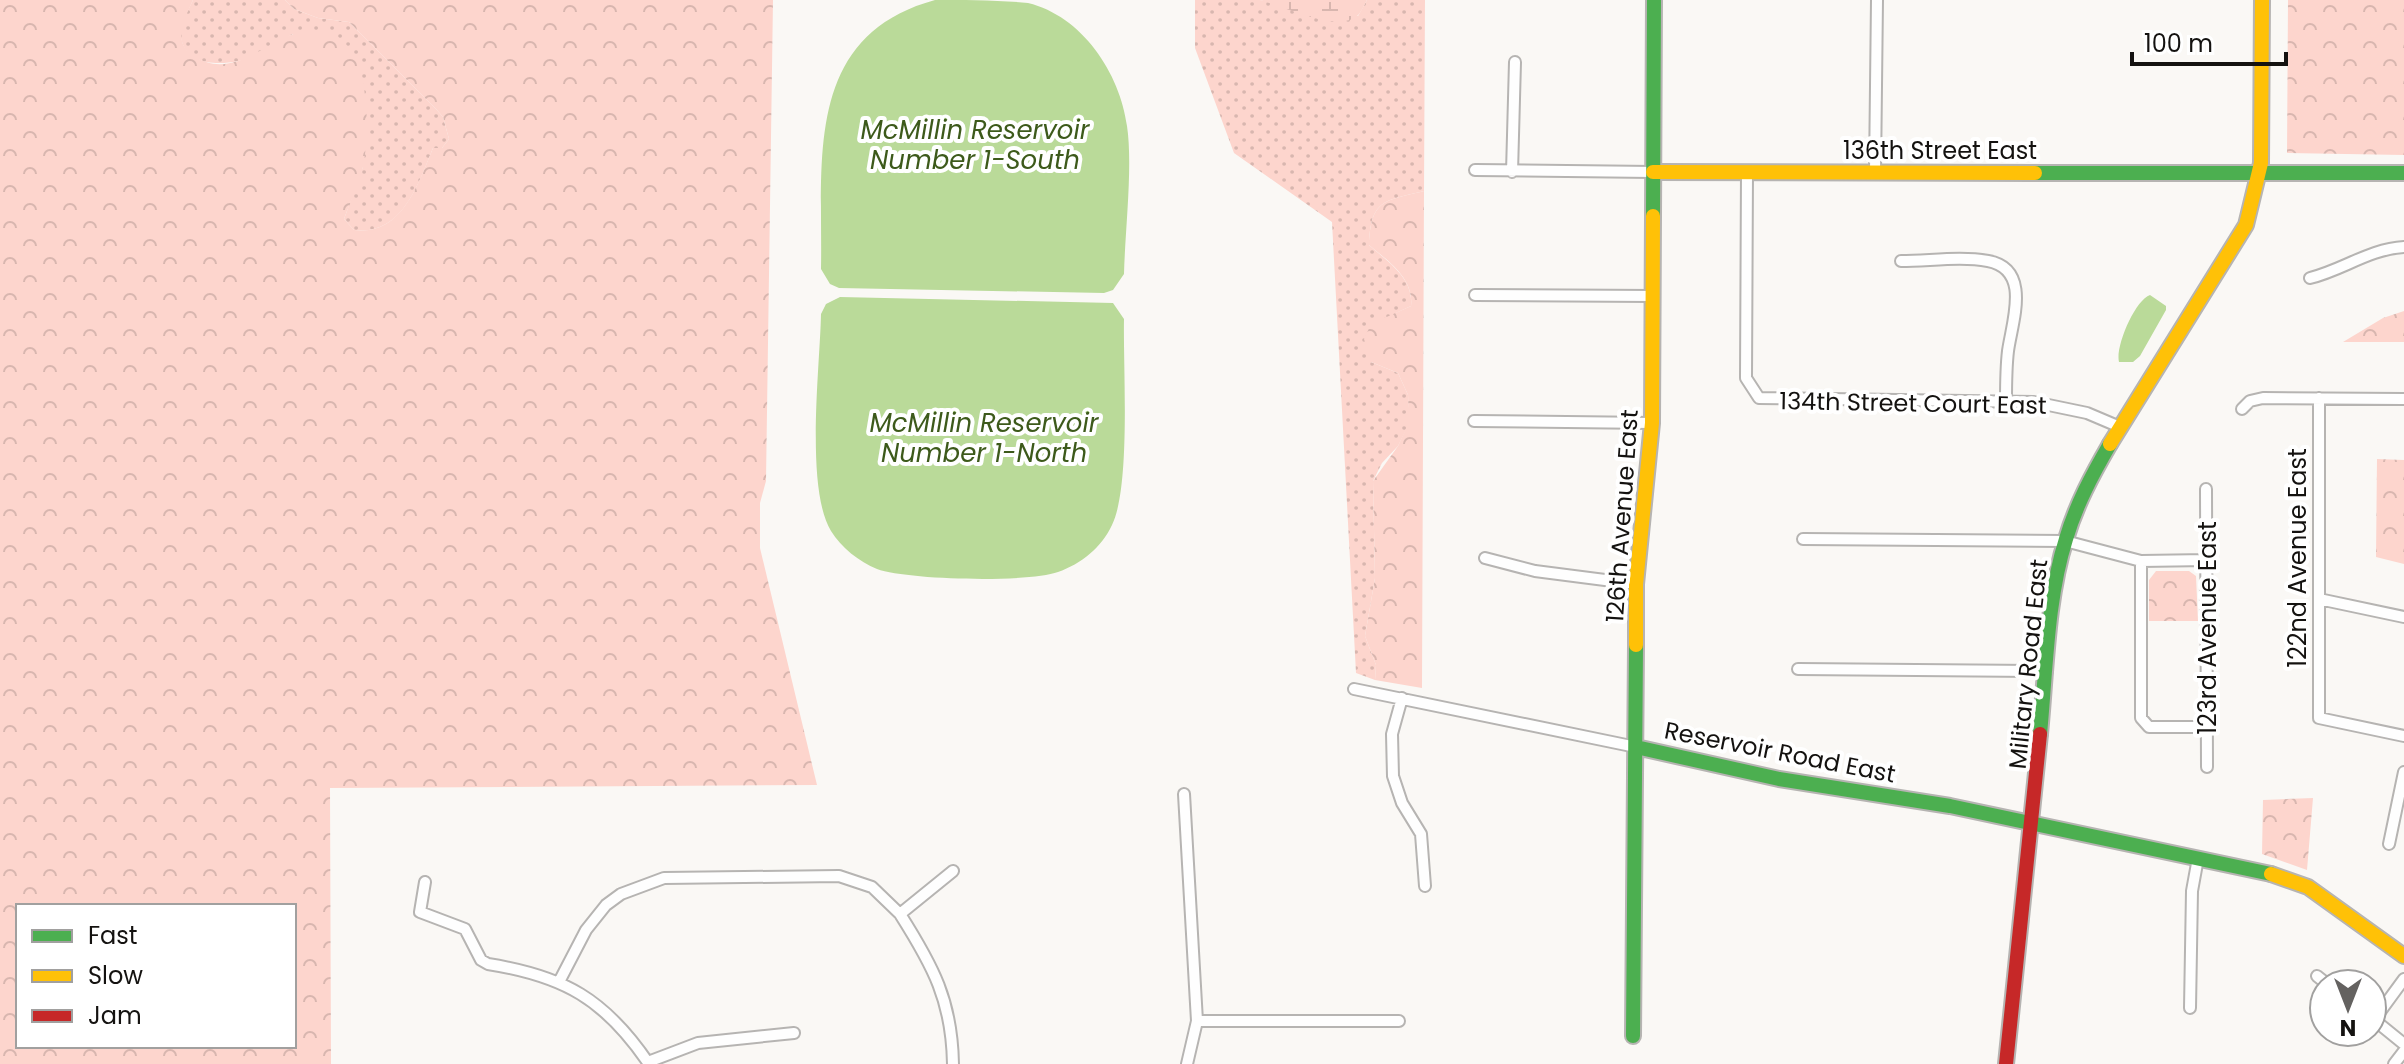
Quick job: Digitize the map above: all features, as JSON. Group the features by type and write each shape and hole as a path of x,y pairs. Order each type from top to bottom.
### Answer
{"street":[{"name":"126th Avenue East","path":"1633,1036 1636,584 1652,423 1654,0"},
{"path":"1875,172 1877,0"},
{"path":"2260,174 2262,0"},
{"path":"1512,172 1515,62"},
{"name":"136th Street East","path":"1475,170 2404,173"},
{"name":"134th Street Court East","path":"1747,172 1746,378 1753,392 1765,401 2006,401 2063,406 2120,427"},
{"name":"Military Road East","path":"2006,1064 2047,671 2065,541 2086,486 2246,225 2260,174"},
{"path":"2310,278 2333,273 2370,253 2404,247"},
{"path":"1901,261 1982,260 2007,271 2017,293 2006,366 2006,401"},
{"path":"1475,295 1653,296"},
{"path":"2242,409 2250,401 2263,398 2404,399"},
{"name":"122nd Avenue East","path":"2319,398 2319,718 2404,736"},
{"path":"1474,421 1652,423"},
{"name":"123rd Avenue East","path":"2206,489 2207,767"},
{"path":"1803,539 2065,541 2141,561 2207,560"},
{"path":"1485,558 1548,573 1636,584"},
{"path":"2141,561 2143,724 2149,727 2207,727"},
{"path":"2319,599 2404,617"},
{"path":"1798,669 2047,671"},
{"name":"Reservoir Road East","path":"1354,689 1792,781 2033,822 2260,870 2308,887 2404,956"},
{"path":"1402,698 1392,734 1393,776 1402,803 1421,834 1425,886"},
{"path":"2389,844 2404,772"},
{"path":"1184,794 1197,1021 1187,1064"},
{"path":"2190,1008 2192,891 2198,858"},
{"path":"900,914 953,871"},
{"path":"560,980 586,930 606,905 634,888 664,878 839,876 872,887 900,914 929,960 943,994 953,1064"},
{"path":"425,882 420,912 465,929 481,960 560,980 619,1026 649,1063 698,1043 794,1033"},
{"path":"2388,1000 2404,979"},
{"path":"1197,1021 1399,1021"},
{"path":"2388,1031 2404,1044"},
{"path":"2394,1064 2404,1051"}],"green space":[{"path":"0,0 193,0 181,36 192,55 208,63 238,61 297,33 312,30 332,34 346,45 357,62 366,105 363,167 344,219 354,230 371,230 384,225 406,205 433,148 442,148 449,139 443,117 349,22 318,18 294,9 285,0 773,0 766,481 760,503 760,548 817,785 330,788 331,1064 0,1064"},
{"path":"193,0 285,0 294,9 318,18 349,22 436,109 443,117 449,139 442,148 433,148 414,192 396,216 371,230 354,230 344,219 363,167 293,34 245,59 225,63 203,61 187,51 181,36 183,20"},
{"path":"1195,0 1260,0 1358,16 1367,0 1425,0 1424,191 1382,204 1370,230 1369,245 1404,279 1411,296 1411,306 1396,313 1371,362 1398,373 1408,395 1410,422 1398,446 1382,463 1373,481 1375,578 1365,636 1376,665 1375,680 1356,673 1332,222 1234,153 1195,48"},
{"path":"1260,0 1367,0 1357,16 1337,22 1310,17"},
{"path":"2288,0 2404,0 2404,155 2287,153"},
{"path":"1424,191 1422,688 1375,680 1376,665 1365,636 1375,578 1373,481 1398,446 1409,422 1408,395 1398,373 1371,362 1364,339 1371,324 1411,306 1411,296 1404,279 1369,245 1373,219 1382,204"},
{"path":"2404,311 2404,342 2343,342 2383,318"},
{"path":"2377,459 2404,460 2404,564 2376,557"},
{"path":"2156,571 2189,571 2196,576 2198,621 2149,621 2149,580"},
{"path":"2313,798 2307,870 2262,854 2263,800"}],"water":[{"name":"McMillin Reservoir Number 1-South","path":"935,0 1028,3 1047,10 1081,34 1107,67 1123,106 1129,160 1124,274 1113,290 1104,293 839,288 830,284 821,269 823,146 829,108 841,72 862,42 892,17"},
{"path":"2150,295 2166,306 2166,310 2140,356 2133,362 2119,362 2120,346 2127,325 2138,305"},
{"name":"McMillin Reservoir Number 1-North","path":"840,297 1113,303 1124,319 1124,456 1118,507 1108,533 1097,547 1083,559 1058,572 995,579 892,573 870,566 845,548 831,531 823,512 816,457 821,314 826,304"}],"traffic: fast":[{"path":"1653,216 1654,0"},
{"path":"2035,173 2404,173"},
{"path":"2040,734 2048,635 2060,562 2080,502 2110,444"},
{"path":"1633,1036 1636,645"},
{"path":"1636,747 1779,779 1950,806 2271,874"}],"traffic: slow":[{"path":"2110,444 2246,225 2261,163 2262,0"},
{"path":"1653,172 2035,173"},
{"path":"1636,645 1636,584 1652,423 1653,216"},
{"path":"2271,874 2308,887 2404,956"}],"traffic: jam":[{"path":"2006,1064 2040,734"}]}
